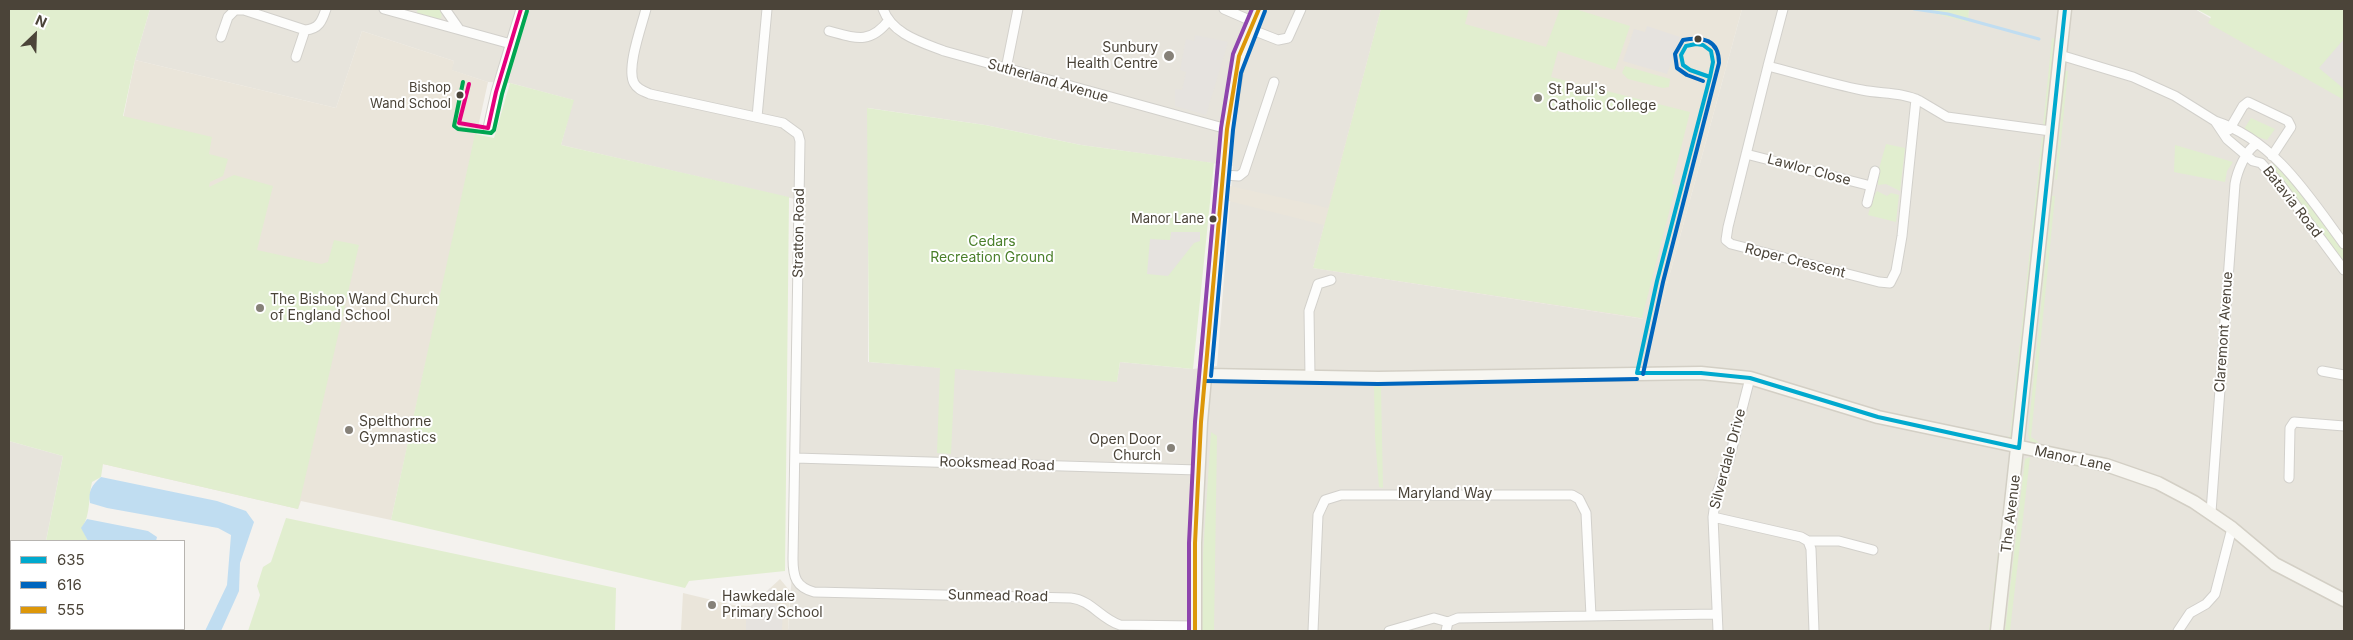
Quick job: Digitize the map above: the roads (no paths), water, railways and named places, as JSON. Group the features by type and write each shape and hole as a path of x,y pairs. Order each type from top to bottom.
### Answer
{"street":[{"path":"221,36 231,13 239,9 305,30 311,30 320,24 326,9"},
{"path":"384,9 410,12 510,44"},
{"path":"444,9 459,29"},
{"path":"488,128 521,9"},
{"name":"Stratton Road","path":"646,9 632,69 632,76 638,88 650,94 783,123 798,134 800,141 796,458 792,571 796,582"},
{"path":"756,117 767,9"},
{"name":"Sutherland Avenue","path":"883,9 889,20 910,37 944,51 1227,129"},
{"path":"1006,69 1018,9"},
{"path":"1224,9 1278,40 1288,38 1301,9"},
{"path":"1195,629 1195,544 1198,470 1227,129 1235,71 1259,9"},
{"name":"Roper Crescent","path":"1783,9 1726,240 1731,244 1879,282 1890,283 1896,271 1902,236 1916,100"},
{"name":"The Avenue","path":"1998,631 2065,9"},
{"path":"829,31 860,40 869,37 884,27 889,20"},
{"path":"296,56 305,30"},
{"name":"Batavia Road","path":"2060,55 2133,77 2175,96 2215,121 2242,131 2266,148 2270,155 2291,173 2344,244"},
{"path":"1768,66 1863,90 1916,100 1947,118 2051,131"},
{"path":"1224,175 1239,176 1244,172 1274,82"},
{"path":"2227,139 2231,126 2243,106 2248,102 2288,121 2291,127 2289,133 2266,160 2261,163"},
{"name":"Batavia Road","path":"2215,121 2227,139 2253,160 2261,163 2280,184 2344,270"},
{"path":"2248,155 2251,148 2258,144"},
{"name":"Lawlor Close","path":"1746,154 1871,186"},
{"name":"Claremont Avenue","path":"2211,512 2235,184 2237,172 2248,155"},
{"path":"1867,203 1875,171"},
{"path":"1310,376 1309,311 1318,284 1331,280"},
{"path":"2322,371 2344,375"},
{"name":"Manor Lane","path":"1205,375 1378,378 1701,373 1750,378 1878,417 2106,465 2134,474 2181,494 2211,512 2288,573 2344,600"},
{"name":"Silverdale Drive","path":"1718,631 1713,517 1716,496 1729,460 1750,378"},
{"path":"2289,478 2290,428 2294,422 2344,426"},
{"name":"Rooksmead Road","path":"796,458 1198,470"},
{"name":"Maryland Way","path":"1313,631 1318,515 1325,500 1341,495 1572,495 1579,499 1586,513 1591,616"},
{"path":"1713,517 1801,537 1808,541 1839,541 1873,550"},
{"path":"2178,631 2190,613 2206,604 2215,594 2232,528"},
{"path":"1808,541 1811,550 1814,631"},
{"name":"Sunmead Road","path":"796,582 803,589 814,592 1080,599 1110,622 1120,625 1195,629"},
{"path":"1389,631 1434,618 1447,627 1458,618 1717,614"}],"water":[{"path":"101,477 217,501 246,511 254,522 240,563 239,591 221,631 205,631 227,585 231,535 218,528 107,508 90,503 91,488"},
{"path":"87,519 148,531 157,537 156,540 87,540 81,528"},
{"path":"169,630 170,631 60,631"}],"waterway":[{"path":"1914,9 1948,14 2039,39"}],"place":[{"name":"Sunbury Health Centre","path":"1169,56"},
{"name":"Bishop Wand School","path":"460,95"},
{"name":"St Paul's Catholic College","path":"1538,98"},
{"name":"Manor Lane","path":"1213,219"},
{"name":"The Bishop Wand Church of England School","path":"260,308"},
{"name":"Spelthorne Gymnastics","path":"349,430"},
{"name":"Open Door Church","path":"1171,448"},
{"name":"Hawkedale Primary School","path":"712,605"}],"park label":[{"name":"Cedars Recreation Ground","path":"992,250"}]}
